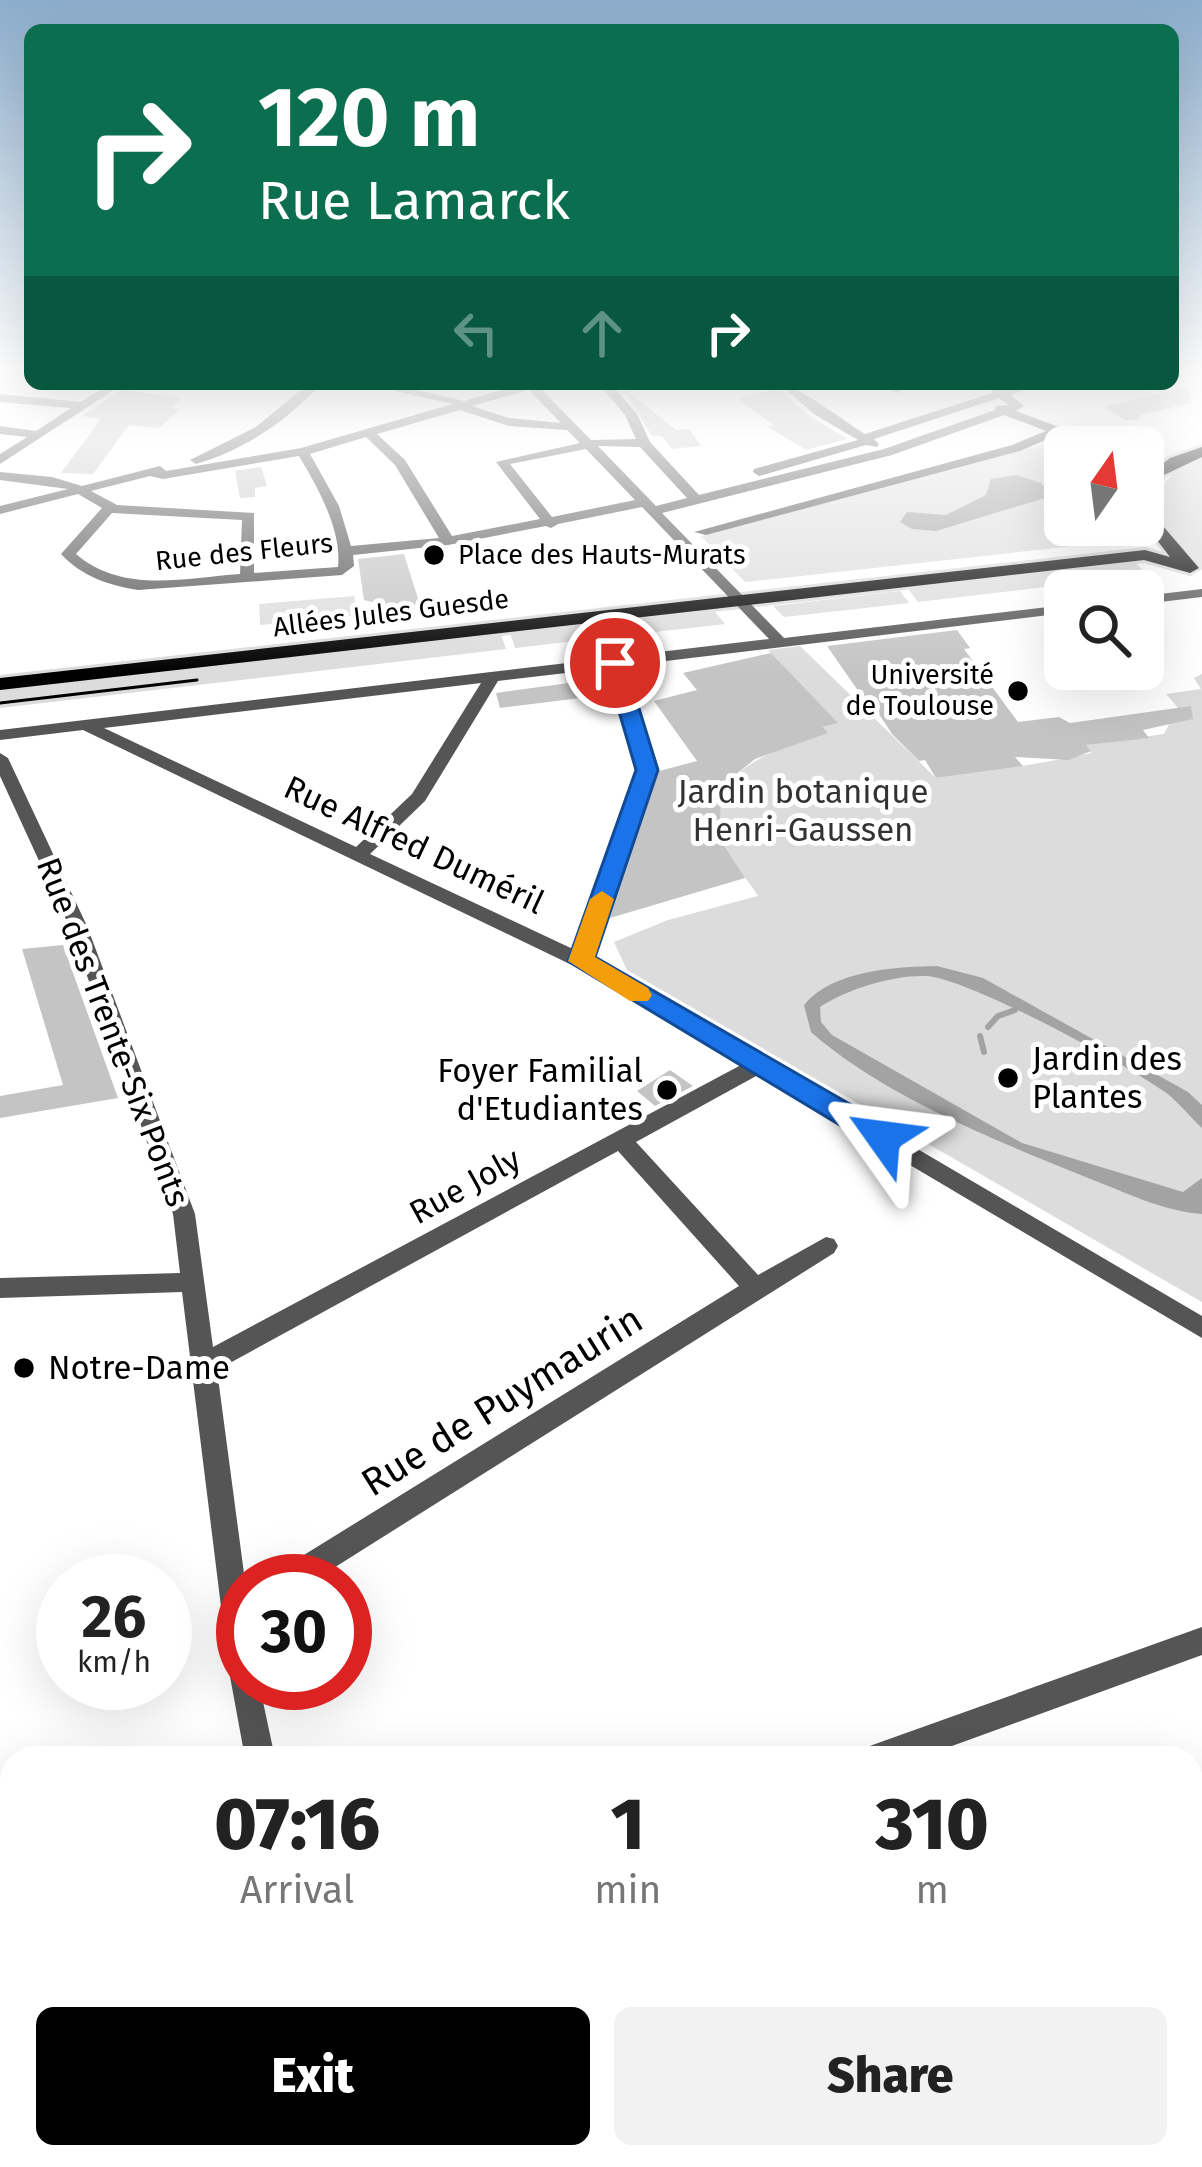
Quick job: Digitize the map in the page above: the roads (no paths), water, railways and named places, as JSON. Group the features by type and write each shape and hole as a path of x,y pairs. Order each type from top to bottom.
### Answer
{"main road":[{"path":"1164,543 1196,573"},
{"path":"1145,555 1156,546"},
{"name":"Allées Jules Guesde","path":"0,684 1145,555 1196,573"}],"street":[{"path":"0,510 86,496 148,472"},
{"path":"149,472 183,472"},
{"path":"315,472 329,496 346,550 448,541 550,524 798,472"},
{"path":"406,472 448,541"},
{"path":"510,472 550,524"},
{"path":"614,472 781,643"},
{"path":"670,472 692,496"},
{"path":"692,496 766,472"},
{"path":"701,532 926,472"},
{"path":"0,476 86,496 112,509 249,516 248,580"},
{"name":"Rue des Fleurs","path":"112,509 68,554 84,568 126,586 342,571 347,566 346,550"},
{"path":"1164,598 1202,593"},
{"path":"0,735 1044,612"},
{"path":"581,961 647,770 615,663"},
{"path":"358,855 419,797 493,676"},
{"name":"Rue Alfred Duméril","path":"87,726 581,961 1202,1328"},
{"name":"Rue des Trente-Six Ponts","path":"0,758 78,926 172,1173 194,1282 232,1554"},
{"name":"Rue Joly","path":"203,1365 759,1065"},
{"path":"620,1139 757,1288"},
{"name":"Rue de Puymaurin","path":"331,1554 826,1246"},
{"path":"0,1288 194,1282"},
{"path":"911,1746 1202,1641"},
{"path":"250,1710 258,1746"}],"waterway":[{"path":"988,1027 998,1016 1015,1010"},
{"path":"980,1036 984,1052"}],"tram line":[{"path":"0,703 197,680"}],"place":[{"name":"Place des Hauts-Murats","path":"434,555"},
{"name":"Université de Toulouse","path":"1018,691"},
{"name":"Jardin des Plantes","path":"1008,1078"},
{"name":"Foyer Familial d'Etudiantes","path":"667,1090"},
{"name":"Notre-Dame","path":"24,1368"}],"park label":[{"name":"Jardin botanique Henri-Gaussen","path":"803,811"}]}
